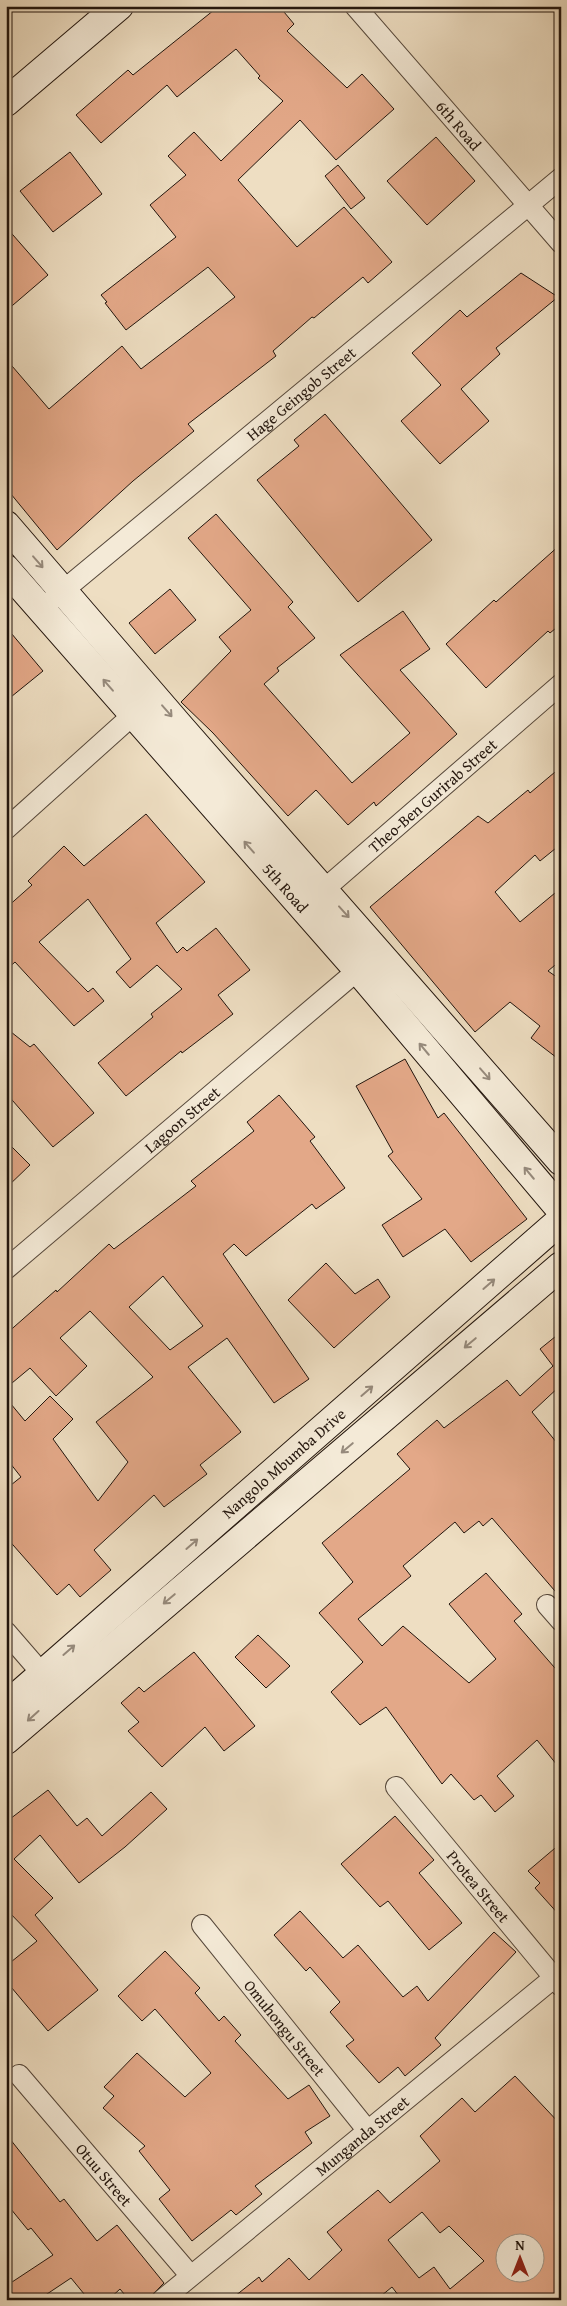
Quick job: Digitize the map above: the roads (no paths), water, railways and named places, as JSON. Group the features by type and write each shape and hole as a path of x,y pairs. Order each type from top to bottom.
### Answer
{"main road":[{"path":"6,102 119,6"},
{"name":"5th Road","path":"6,525 561,1161"},
{"name":"5th Road","path":"6,569 358,970 561,1210"},
{"name":"Nangolo Mbumba Drive","path":"6,1740 50,1684 561,1220"},
{"name":"Nangolo Mbumba Drive","path":"6,1706 50,1684 561,1266"}],"street":[{"name":"6th Road","path":"355,6 561,243"},
{"name":"Hage Geingob Street","path":"42,609 561,178"},
{"name":"Theo-Ben Gurirab Street","path":"302,908 561,684"},
{"path":"6,829 134,714"},
{"name":"Lagoon Street","path":"6,1269 358,970"},
{"path":"547,1605 561,1620"},
{"path":"6,1632 50,1684"},
{"name":"Protea Street","path":"396,1787 558,1979"},
{"name":"Omuhongu Street","path":"202,1926 368,2131"},
{"name":"Munganda Street","path":"162,2300 190,2275 558,1979"},
{"name":"Otuu Street","path":"19,2075 190,2275"}]}
